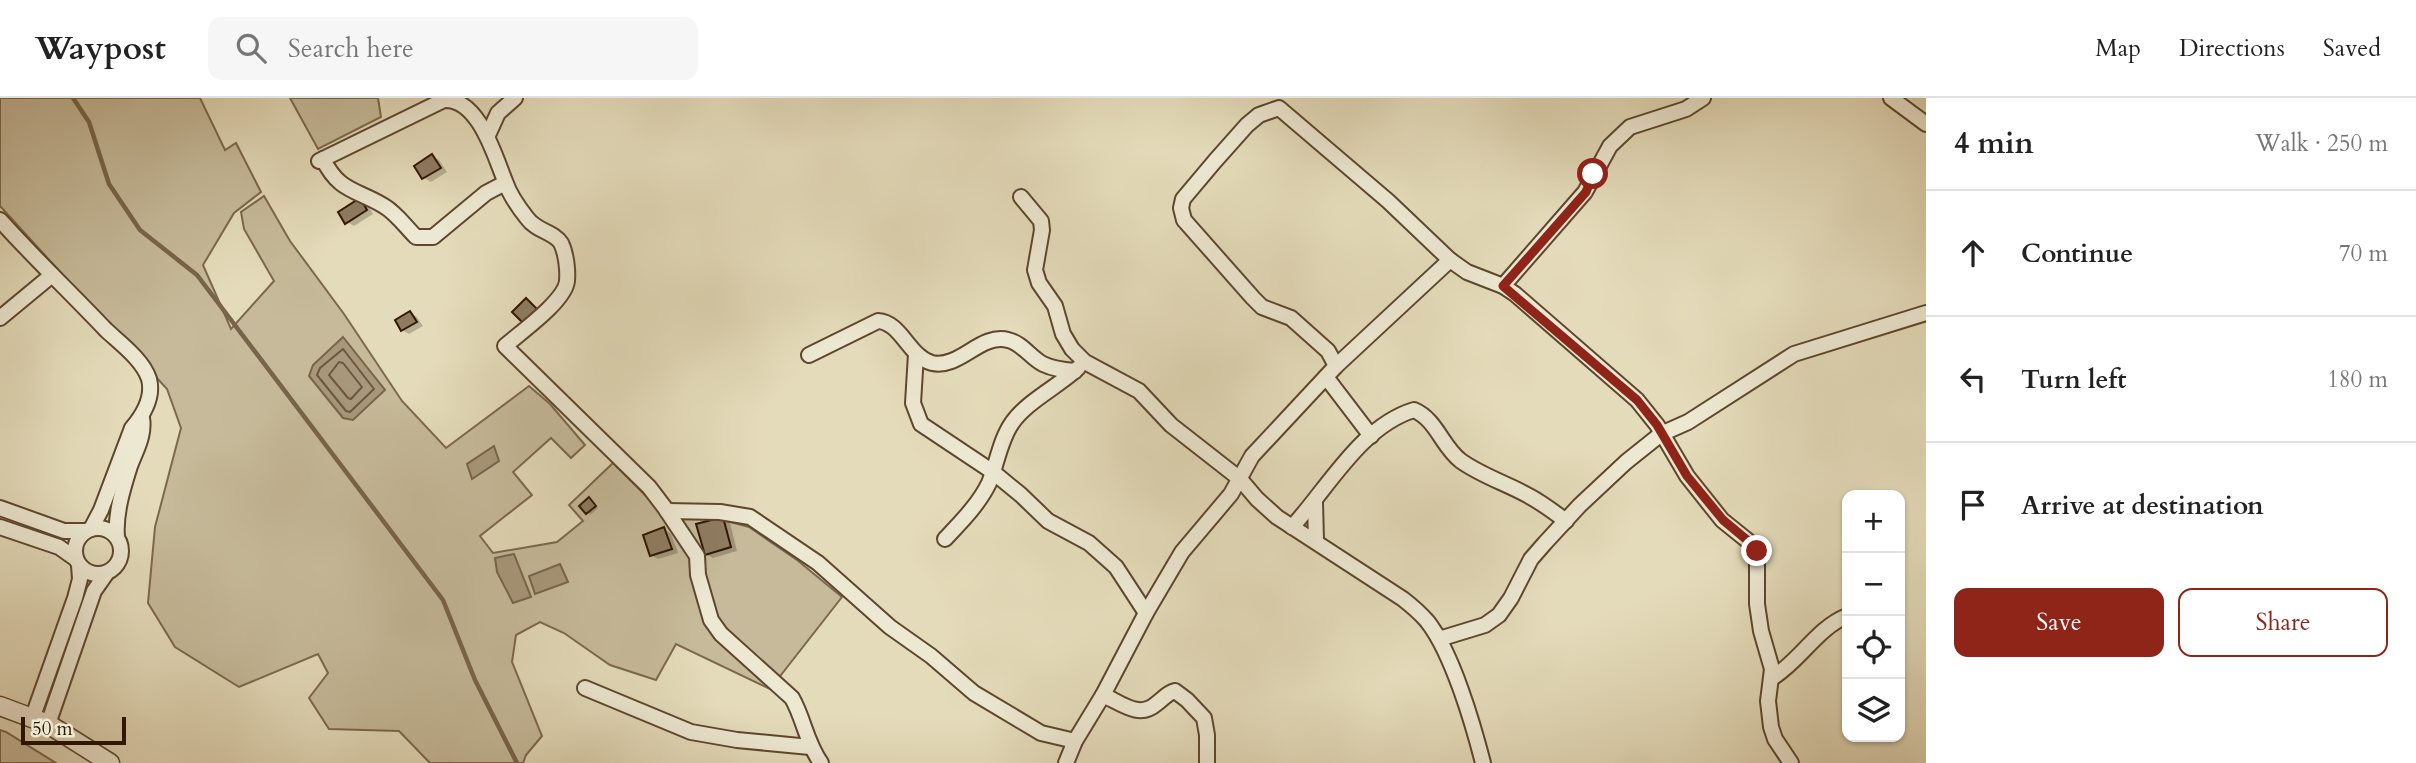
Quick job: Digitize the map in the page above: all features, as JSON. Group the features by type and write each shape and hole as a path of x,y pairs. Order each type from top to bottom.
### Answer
{"street":[{"path":"488,135 498,113 515,98"},
{"path":"1503,286 1586,192 1610,146 1630,127 1686,108 1703,98"},
{"path":"1891,98 1926,124"},
{"path":"505,183 486,193 433,237 416,237 384,206 353,191 330,175 321,160 444,100 453,99 461,103 488,135 505,183 526,218 560,243 567,262 567,283 562,295 505,346 632,470 667,511 697,556 698,575 711,620 721,634 792,698 810,747 821,763"},
{"path":"1371,436 1331,371 1328,351 1291,318 1262,307 1184,220 1181,208 1183,198 1247,125 1259,115 1279,108 1388,201 1450,260 1478,277 1503,286 1622,385 1651,416 1687,476 1723,520 1753,545 1757,551 1757,604 1761,631 1772,669 1768,701 1771,727 1775,739 1791,763"},
{"path":"1021,197 1041,221 1035,270 1039,283 1055,306 1063,334 1080,367"},
{"path":"0,220 134,358 148,376 150,386 142,418 143,431 120,504 117,537"},
{"path":"1066,763 1075,741 1104,695 1146,613 1182,552 1231,494 1252,456 1331,371 1450,260"},
{"path":"0,318 52,275"},
{"path":"1439,639 1485,625 1499,615 1531,559 1626,462 1661,434 1688,422 1794,354 1926,313"},
{"path":"809,355 878,321 885,321 916,354 931,363 945,363 995,340 1008,340 1045,365 1080,367 1139,391 1180,433 1240,479 1257,499 1292,527 1403,599 1423,617 1439,639 1469,715 1483,763"},
{"path":"916,354 913,403 920,424 993,472 1048,521 1088,543 1116,566 1146,613"},
{"path":"945,539 988,486 1010,424 1023,410 1065,381 1080,367"},
{"path":"1292,527 1315,502 1339,468 1371,436 1414,410 1434,425 1450,450 1462,461 1531,497 1566,521"},
{"path":"40,722 80,579 76,544 89,530 101,510 132,428 142,418"},
{"path":"1315,502 1316,541"},
{"path":"0,508 64,531 106,529 117,537 121,544 121,558 94,591 40,722"},
{"path":"667,511 720,512 750,517 818,563 890,627 931,656 974,693 1041,733 1075,741"},
{"path":"14,515 5,529 59,547 91,574 106,574"},
{"path":"1772,678 1790,666 1827,628 1842,619"},
{"path":"585,688 691,732 737,740 810,747"},
{"path":"1104,695 1140,712 1148,711 1170,692 1179,692 1204,718 1207,763"},
{"path":"0,706 40,722 110,763"}],"shaded area":[{"path":"0,98 200,98 225,150 236,143 261,192 234,213 203,265 231,329 274,281 244,229 241,212 264,196 290,241 344,314 402,401 446,448 529,386 550,404 585,445 571,458 551,438 513,472 532,495 480,536 493,553 557,542 583,521 569,505 613,463 660,510 712,517 749,527 797,560 842,597 770,689 676,644 656,680 610,665 564,633 540,622 516,635 512,662 542,736 526,755 523,763 430,763 399,731 329,729 309,698 328,673 318,654 239,687 175,647 148,603 155,527 181,428 167,389 0,206"},
{"path":"290,98 378,98 381,117 318,149"},
{"path":"0,730 6,732 56,763 0,763"}],"water":[{"path":"343,337 385,390 353,420 343,418 309,376 313,365"},
{"path":"494,446 499,461 472,479 467,464"},
{"path":"514,554 531,597 513,603 497,572 495,558"},
{"path":"560,564 568,582 535,594 529,576"}],"building":[{"path":"432,154 441,168 422,179 414,166"},
{"path":"360,198 367,210 345,224 338,212"},
{"path":"526,298 537,309 523,323 512,312"},
{"path":"410,311 417,322 401,331 395,320"},
{"path":"589,497 596,506 586,514 579,506"},
{"path":"723,517 731,547 705,555 696,524"},
{"path":"664,527 672,549 650,556 643,535"}],"waterway":[{"path":"73,98 89,122 109,184 140,230 197,275 443,600 475,680 517,763"}],"route":[{"path":"1593,174 1586,192 1503,286 1538,313 1637,400 1657,425 1687,476 1723,520 1757,551"}]}
